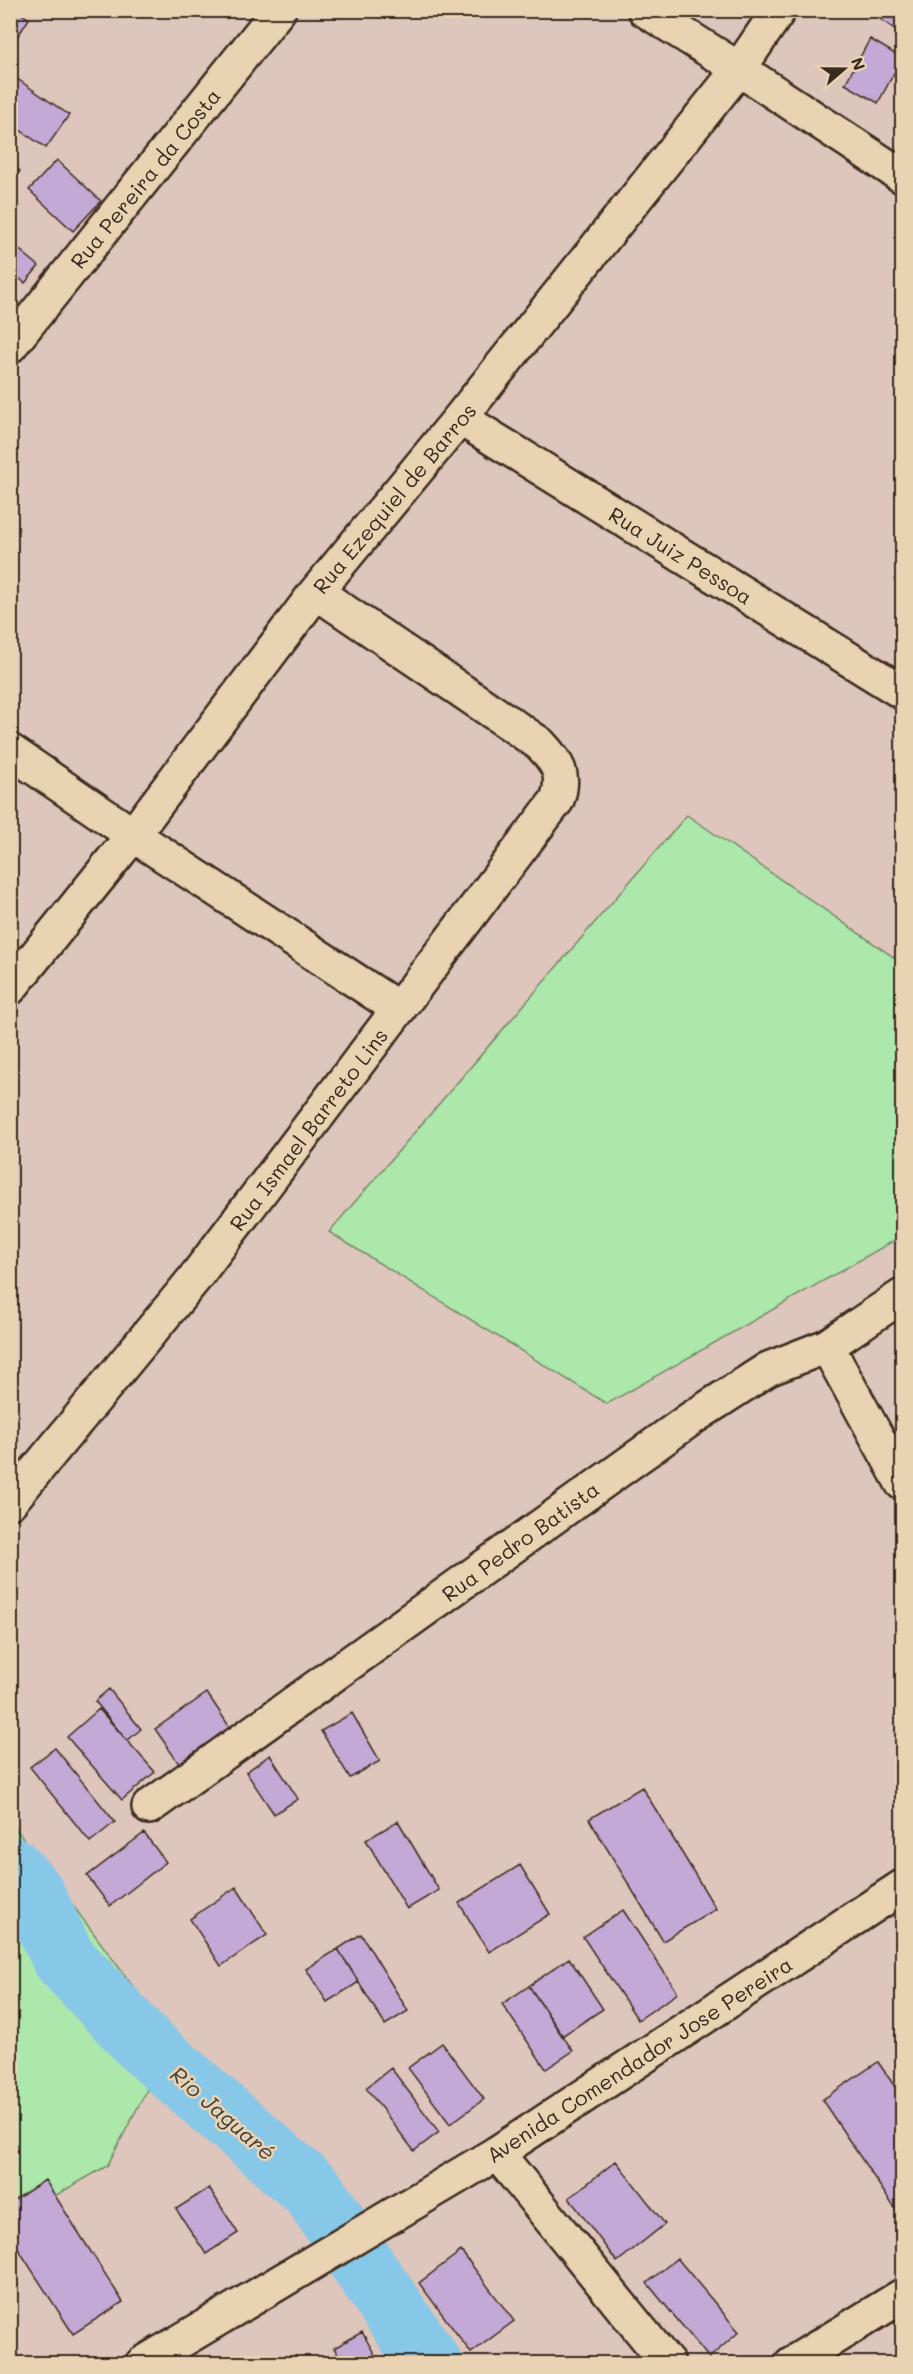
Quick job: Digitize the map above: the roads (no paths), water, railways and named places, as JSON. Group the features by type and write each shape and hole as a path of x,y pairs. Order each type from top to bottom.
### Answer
{"street":[{"name":"Rua Pereira da Costa","path":"16,326 279,10"},
{"path":"645,10 903,176"},
{"name":"Rua Ezequiel de Barros","path":"10,988 133,835 316,591 460,418 740,69 779,10"},
{"name":"Rua Juiz Pessoa","path":"460,418 903,692"},
{"name":"Rua Ismael Barreto Lins","path":"10,1502 194,1279 557,800 562,785 559,770 551,756 540,744 316,591"},
{"path":"10,751 133,835 399,1009"},
{"name":"Rua Pedro Batista","path":"149,1807 692,1418 768,1369 827,1346 903,1296"},
{"path":"827,1346 903,1483"},
{"name":"Avenida Comendador Jose Pereira","path":"141,2364 497,2153 903,1887"},
{"path":"497,2153 668,2364"},
{"path":"791,2364 903,2296"}],"waterway":[{"name":"Rio Jaguaré","path":"10,1868 32,1893 64,1959 147,2047 313,2191 430,2364"}]}
